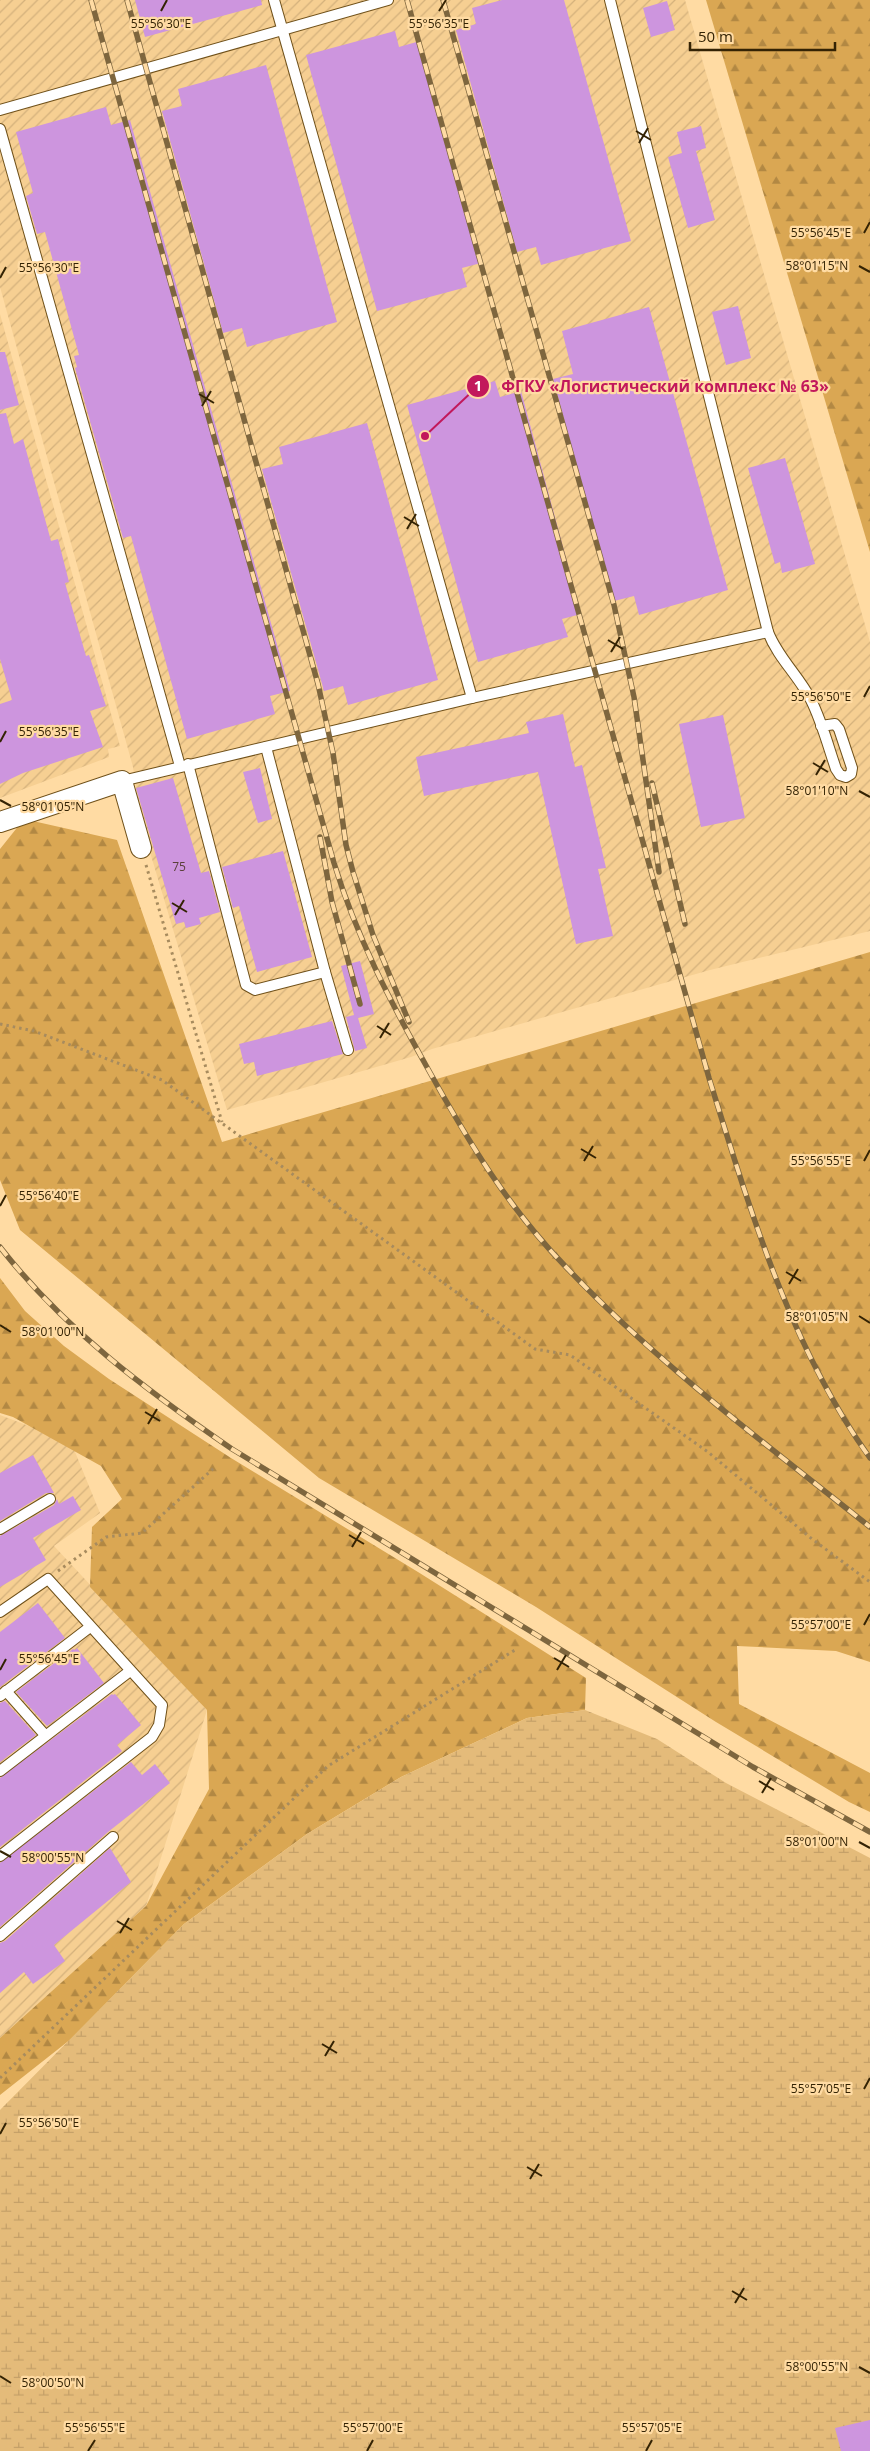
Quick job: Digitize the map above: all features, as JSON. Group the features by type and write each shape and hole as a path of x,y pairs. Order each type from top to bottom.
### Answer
{"street":[{"path":"0,822 122,781 141,848"}],"lane":[{"path":"274,0 472,698"},
{"path":"0,110 388,0"},
{"path":"610,0 768,632 779,654 812,701 836,769 840,775 846,777 851,774 852,768 839,729 835,724 821,726"},
{"path":"0,129 246,986 255,990 325,972"},
{"path":"122,781 472,698 768,632"},
{"path":"266,747 325,972 348,1050"},
{"path":"0,1529 50,1499"},
{"path":"0,1612 48,1578 162,1705 159,1725 152,1737 0,1856"},
{"path":"45,1735 3,1693 90,1626"},
{"path":"0,1771 130,1671"},
{"path":"0,1936 113,1838"}],"path":[{"path":"141,848 222,1123"},
{"path":"0,1024 34,1031 162,1080 535,1349 570,1355 708,1452 812,1539 870,1582"},
{"path":"48,1578 106,1537 142,1533 214,1468"},
{"path":"0,2078 328,1766 515,1650"}],"shaded area":[{"path":"0,0 685,0 870,642 870,931 710,970 432,1049 411,1057 227,1110 135,802 136,788 133,767 0,287"},
{"path":"0,314 120,746 108,749 109,757 0,798"},
{"path":"0,1415 71,1442 100,1513 54,1546 207,1710 146,1906 0,2038"}],"green space":[{"path":"706,0 870,0 870,552"},
{"path":"24,819 117,840 222,1142 870,952 870,1662 836,1651 737,1646 739,1704 870,1773 870,1812 849,1802 716,1722 536,1607 319,1478 20,1230 0,1180 0,849"},
{"path":"0,1278 25,1311 64,1346 109,1379 231,1458 418,1572 586,1678 585,1710 527,1718 401,1777 307,1834 184,1924 71,2039 0,2095 0,2038 146,1906 209,1789 207,1710 90,1587 92,1527 122,1499 101,1466 13,1417 0,1413"},
{"path":"585,1710 657,1739 726,1783 870,1858 870,2431 851,2451 0,2451 0,2110 184,1924 307,1834 401,1777 527,1718"}],"building":[{"path":"135,0 261,0 262,5 145,37"},
{"path":"502,0 564,0 631,241 541,265 536,247 517,252 456,30 476,24 472,8"},
{"path":"667,1 675,30 651,37 643,8"},
{"path":"395,31 399,47 420,41 481,263 462,268 467,287 377,311 306,55"},
{"path":"266,65 337,322 247,347 242,328 223,333 162,111 182,106 178,89"},
{"path":"106,107 111,125 130,120 290,691 270,696 275,714 187,739 131,536 123,538 75,368 77,367 74,356 79,355 45,232 37,234 26,196 33,193 16,132"},
{"path":"701,126 706,148 696,151 715,220 688,228 668,157 682,153 677,132"},
{"path":"738,306 751,358 726,365 712,312"},
{"path":"649,307 728,590 639,615 634,596 614,601 553,379 573,374 562,331"},
{"path":"0,352 5,352 19,405 0,410"},
{"path":"495,381 500,397 521,391 581,614 562,619 568,637 478,662 407,405"},
{"path":"6,413 14,444 23,439 51,541 58,539 69,582 65,583 86,656 89,655 106,706 90,711 103,747 23,773 0,784 0,704 12,700 0,659 0,414"},
{"path":"367,423 438,680 348,705 343,686 324,691 262,469 283,464 279,447"},
{"path":"785,458 815,564 782,573 780,562 775,564 748,468"},
{"path":"563,714 575,767 582,765 606,868 598,869 613,936 576,944 538,772 424,796 416,757 529,733 526,722"},
{"path":"723,715 745,818 701,827 679,724"},
{"path":"260,768 272,819 258,823 243,772"},
{"path":"173,778 201,873 209,871 220,912 199,918 201,924 186,928 184,922 176,924 136,788"},
{"path":"283,851 312,957 257,972 239,906 233,908 222,867"},
{"path":"360,961 374,1014 358,1018 367,1048 355,1051 346,1017 354,1015 341,966"},
{"path":"332,1021 343,1054 257,1076 254,1062 244,1064 239,1044"},
{"path":"33,1455 54,1493 46,1493 0,1521 0,1473"},
{"path":"73,1496 81,1510 33,1538 46,1560 0,1587 0,1536 54,1505 57,1499 59,1504"},
{"path":"38,1603 65,1638 0,1687 0,1632"},
{"path":"77,1648 104,1683 47,1726 16,1692 73,1649"},
{"path":"112,1694 115,1694 141,1725 117,1745 122,1751 0,1847 0,1778"},
{"path":"5,1701 36,1735 0,1762 0,1703"},
{"path":"131,1762 142,1775 155,1764 170,1783 108,1832 0,1927 0,1863"},
{"path":"110,1848 131,1882 54,1945 65,1961 33,1984 24,1972 0,1993 0,1943 5,1941"},
{"path":"870,2420 870,2451 841,2451 835,2428"}],"railway":[{"path":"91,0 334,863 353,917 375,969 458,1122 507,1196 544,1243 600,1302 637,1336 752,1434 870,1527"},
{"path":"127,0 318,684 333,753 346,845 353,872 373,935 409,1022"},
{"path":"407,0 709,1078 740,1177 774,1275 794,1323 816,1369 842,1415 870,1458"},
{"path":"443,0 614,605 634,697 659,872"},
{"path":"652,783 685,924"},
{"path":"320,837 332,902 360,1004"},
{"path":"0,1247 51,1305 108,1357 168,1404 232,1449 753,1767 870,1832"}],"place":[{"name":"ФГКУ «Логистический комплекс № 63»","path":"425,436"}]}
